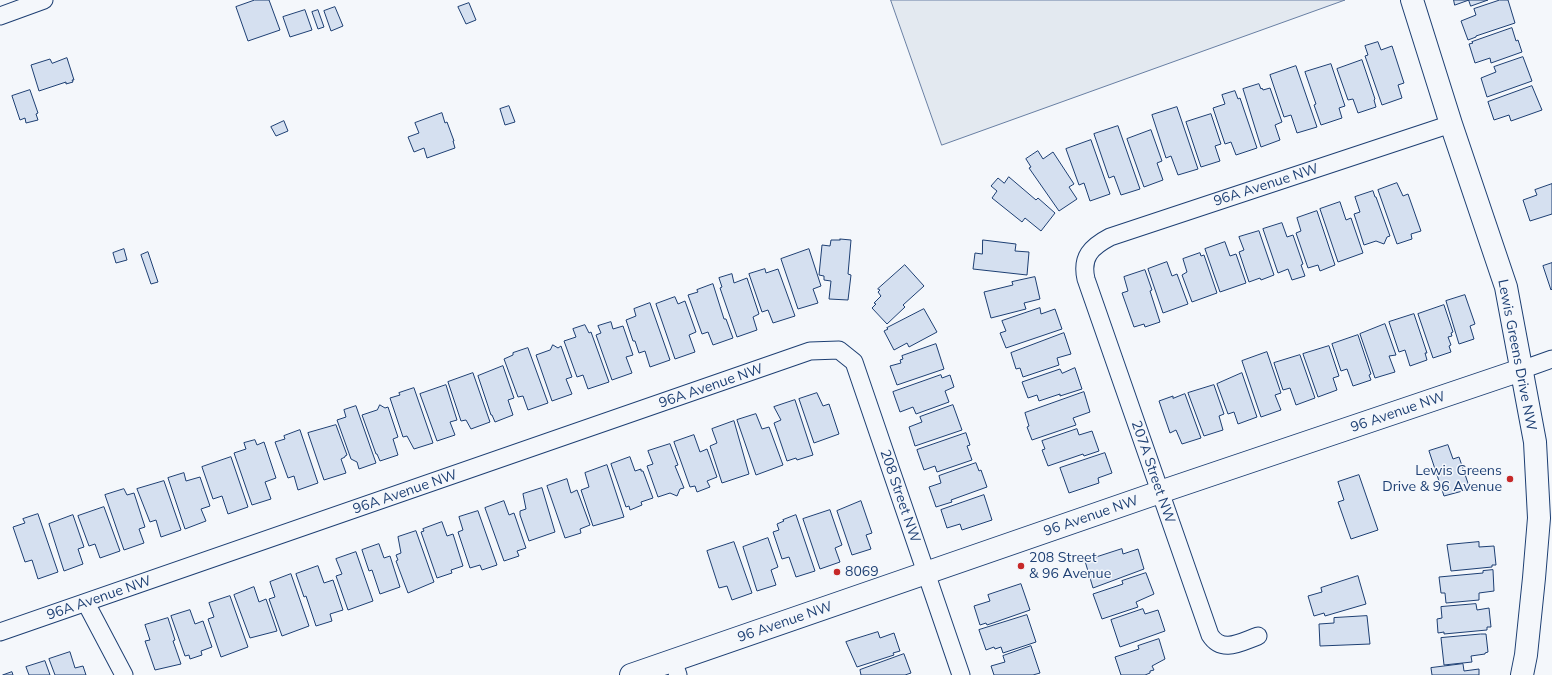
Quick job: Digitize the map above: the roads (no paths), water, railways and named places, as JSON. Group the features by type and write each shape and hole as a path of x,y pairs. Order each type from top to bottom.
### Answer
{"street":[{"path":"0,16 44,0"},
{"name":"Lewis Greens Drive NW","path":"1412,0 1451,124 1506,287 1534,442 1538,518 1534,578 1526,655 1522,675"},
{"name":"96A Avenue NW","path":"1088,255 1094,247 1110,237 1451,124"},
{"name":"207A Street NW","path":"1088,255 1085,264 1086,279 1210,635 1214,642 1219,645 1226,646 1258,636"},
{"name":"208 Street NW","path":"810,351 839,350 854,362 961,675"},
{"name":"96A Avenue NW","path":"0,632 810,351"},
{"name":"96 Avenue NW","path":"631,675 676,668 926,573 1552,359"},
{"path":"86,603 124,675"}],"place":[{"name":"Lewis Greens Drive & 96 Avenue","path":"1510,479"},
{"name":"208 Street & 96 Avenue","path":"1021,566"},
{"name":"8069","path":"837,572"}]}
